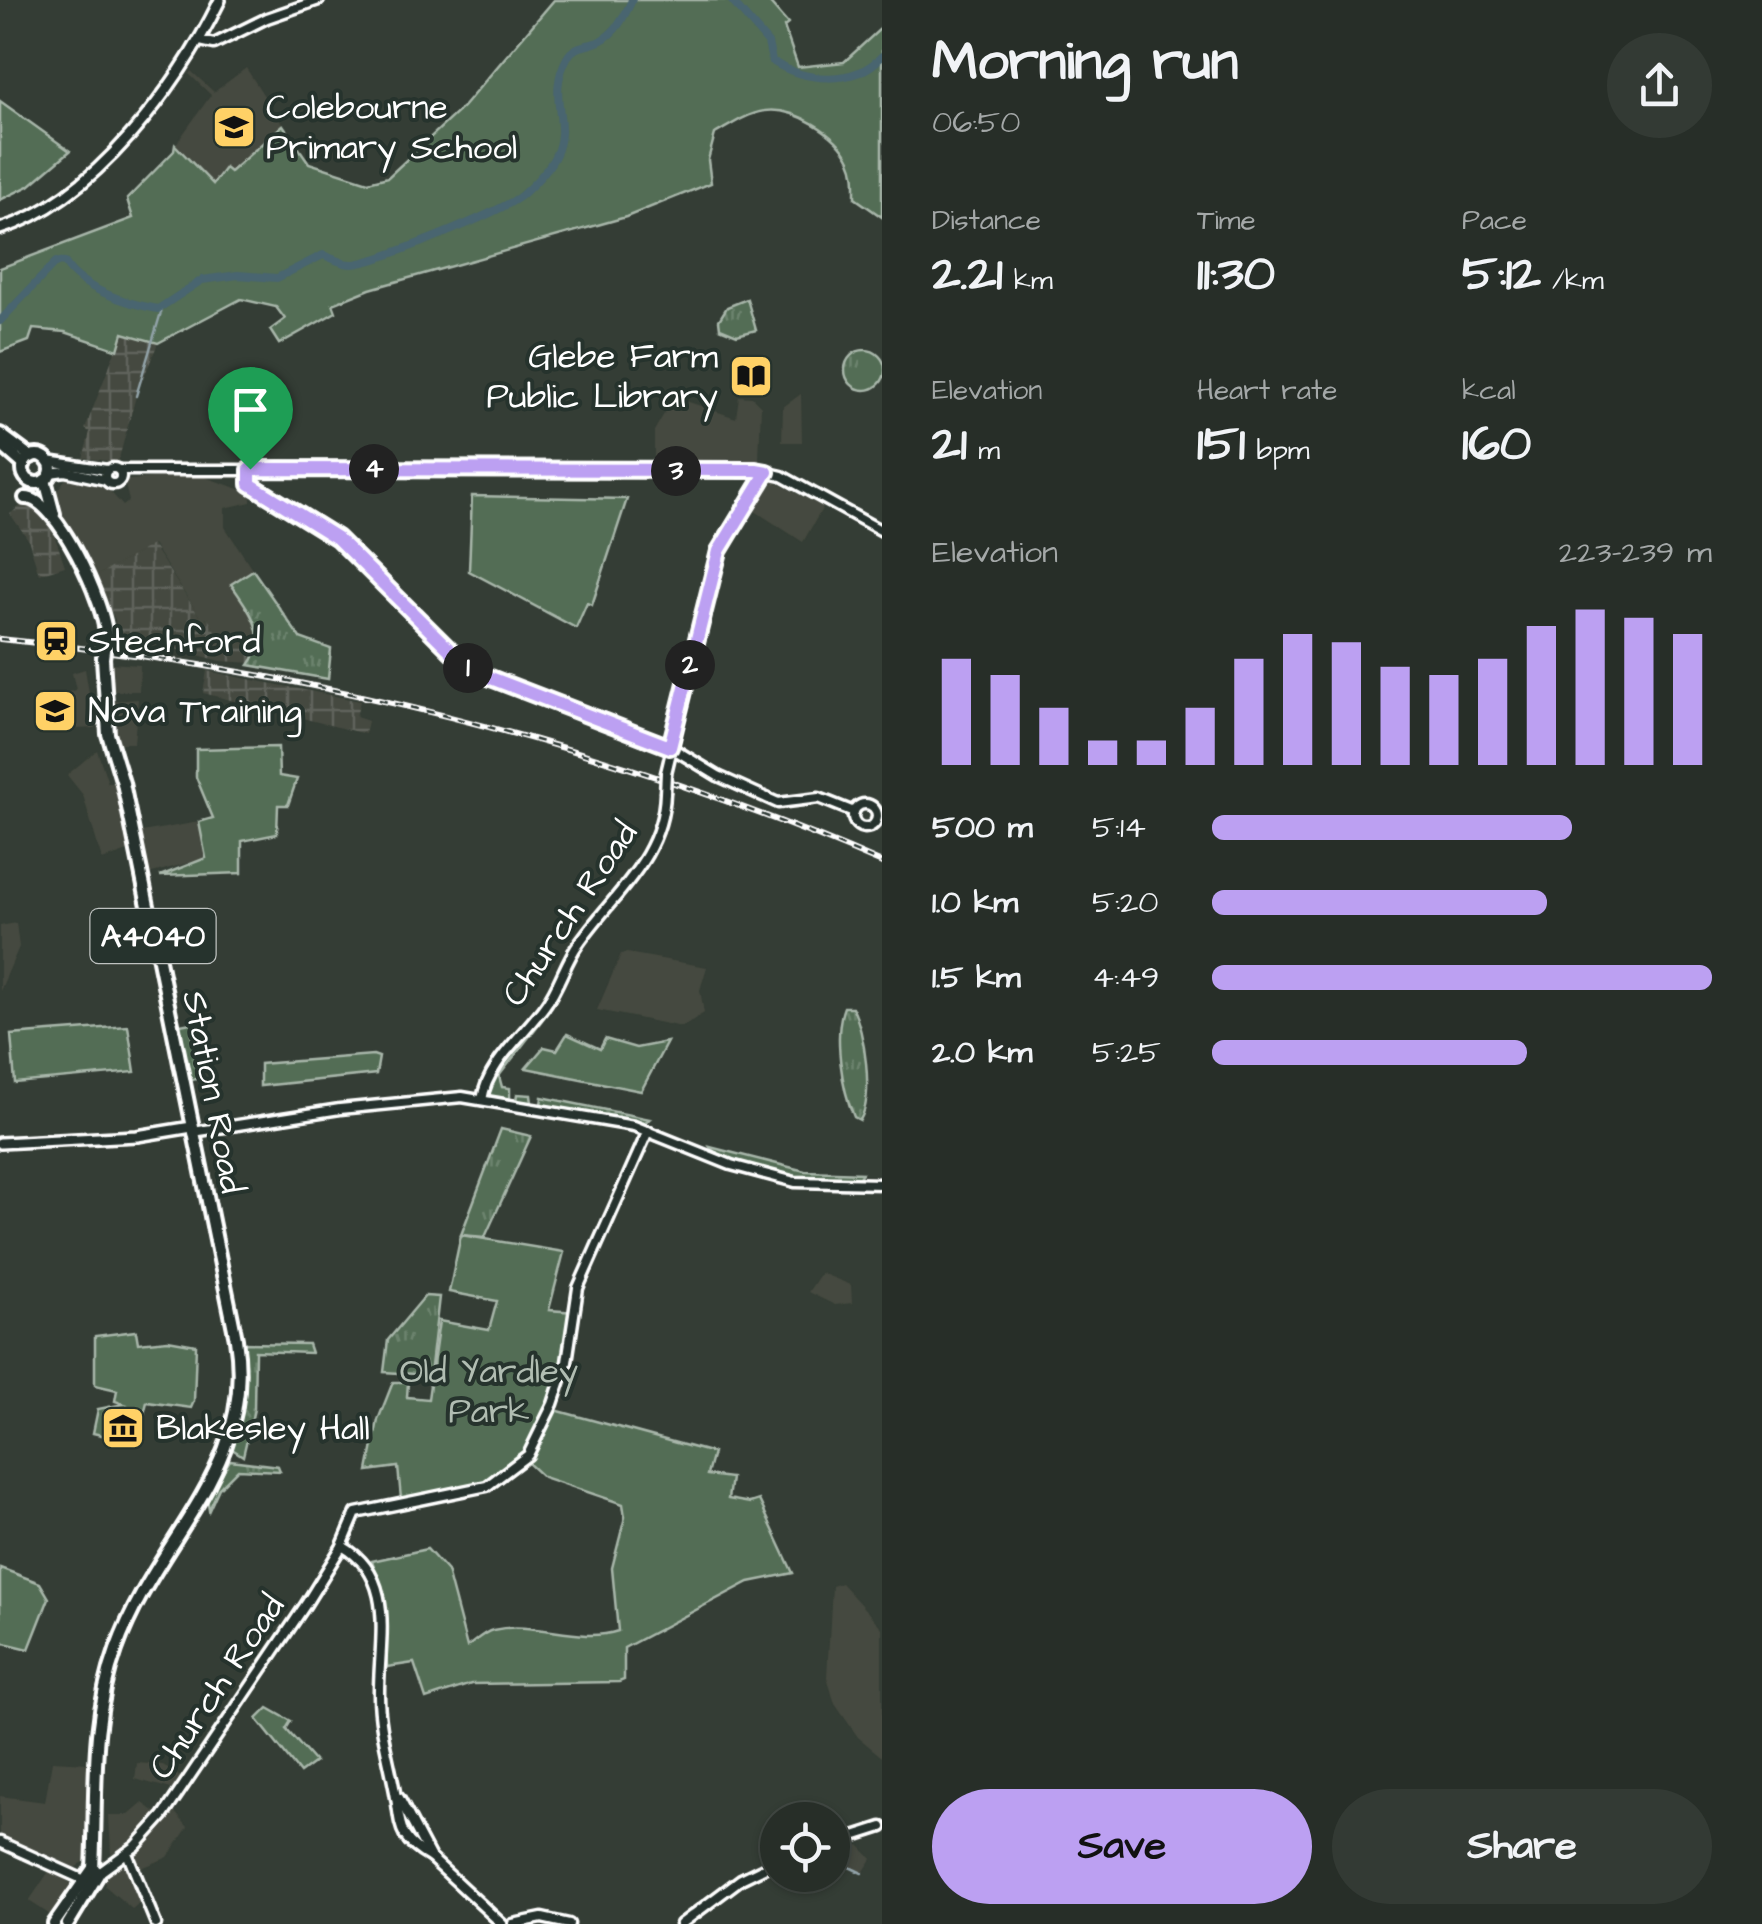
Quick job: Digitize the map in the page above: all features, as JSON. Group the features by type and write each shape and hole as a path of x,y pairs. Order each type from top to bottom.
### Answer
{"main road":[{"path":"0,229 47,208 160,102 200,41 220,0"},
{"path":"0,434 44,474"},
{"path":"4,448 27,461"},
{"path":"27,461 25,476 44,474"},
{"name":"A4040","path":"44,474 51,511"},
{"path":"25,498 34,498 51,511"},
{"name":"Station Road","path":"51,511 104,620 108,734 122,783 238,1351 234,1418 216,1476 154,1566 132,1608 110,1668 95,1746 96,1871"},
{"path":"137,1136 158,1137 192,1129"},
{"path":"0,1146 192,1129"},
{"name":"Church Road","path":"54,1924 96,1871"},
{"name":"Church Road","path":"68,1924 85,1884"}],"street":[{"path":"200,41 214,44 267,18 319,0"},
{"path":"44,474 250,469 767,472 882,532"},
{"path":"250,469 250,484 337,538 470,670 670,747 778,803 819,798 854,812"},
{"name":"Church Road","path":"477,1099 546,1004 578,944 649,855 662,829 670,747 719,551 767,472"},
{"path":"106,475 116,484 120,474"},
{"path":"868,804 880,818 874,826 862,828 854,822 854,812 868,804"},
{"path":"192,1129 421,1099 477,1099 577,1113 648,1131 795,1182 882,1184"},
{"name":"Church Road","path":"96,1871 127,1853 163,1816 342,1546 356,1513 488,1486 528,1455 564,1372 578,1288 648,1131"},
{"path":"342,1546 370,1568 378,1591 383,1648 381,1725 403,1837 502,1924"},
{"path":"850,1837 882,1827"},
{"path":"0,1842 85,1884"},
{"path":"127,1853 156,1924"},
{"path":"681,1924 741,1879 760,1870"},
{"path":"513,1924 542,1918 569,1924"}],"shaded area":[{"name":"Colebourne Primary School","path":"246,68 283,125 230,172 224,169 213,184 176,144 211,95 189,74 191,71 214,92"},
{"path":"122,333 158,343 136,396 118,462 83,458 90,432 85,429"},
{"path":"801,394 802,442 782,442 783,407"},
{"path":"739,396 752,397 761,406 759,460 754,466 654,467 654,431 674,397 736,418"},
{"path":"196,474 251,493 251,502 225,508 225,527 253,570 232,584 255,619 261,645 218,637 208,618 202,620 153,545 94,577 53,496 67,477 108,489 123,506 129,501 125,485 128,480"},
{"path":"774,481 823,507 803,542 752,509"},
{"path":"29,499 54,534 65,566 39,574 28,539 10,514"},
{"path":"152,545 202,620 208,618 218,636 256,645 253,663 221,661 115,633 115,620 94,577"},
{"path":"109,663 140,665 139,691 109,691"},
{"path":"85,669 95,728 78,729 64,709 61,694 76,690 72,673"},
{"path":"207,671 360,701 356,717 368,721 365,734 203,693"},
{"path":"138,699 134,743 114,743 112,701"},
{"path":"97,750 108,783 119,781 131,850 102,860 83,795 67,775"},
{"path":"199,822 206,858 145,875 136,833"},
{"path":"16,923 19,947 0,991 0,926"},
{"path":"621,954 707,967 700,990 704,1013 682,1027 597,1010"},
{"path":"821,1273 851,1285 852,1303 835,1305 808,1292"},
{"path":"841,1583 882,1628 882,1757 858,1737 835,1704 827,1677 832,1586"},
{"path":"52,1761 89,1763 87,1859 74,1869 0,1835 0,1796 45,1802"},
{"path":"137,1763 163,1765 182,1778 175,1790 135,1779"},
{"path":"143,1803 158,1814 137,1839 111,1854 109,1815 129,1815"},
{"path":"172,1809 188,1827 168,1857 139,1869 135,1854"},
{"path":"859,1845 872,1859 862,1874 850,1869 850,1846"},
{"path":"120,1865 128,1867 143,1900 132,1909 105,1886 105,1876"},
{"path":"50,1870 72,1884 52,1916 29,1901"}],"green space":[{"path":"554,0 767,0 788,24 784,27 798,67 844,62 882,27 882,217 855,198 852,165 835,140 814,124 789,113 765,111 715,134 708,160 711,183 626,217 370,289 333,304 336,312 279,344 270,330 285,319 276,307 241,299 158,343 123,333 118,350 65,332 33,329 29,341 0,352 0,268 133,218 127,199 174,151 175,145 213,184 225,168 230,172 283,125 309,163 368,182 388,177 463,107"},
{"path":"0,101 70,151 29,186 0,200"},
{"path":"747,299 756,330 737,335 720,328 719,320 727,307"},
{"path":"857,351 873,351 879,356 882,380 873,389 857,389 846,378 846,362"},
{"path":"472,496 627,499 592,605 587,603 576,628 469,571"},
{"path":"253,570 300,638 331,649 328,679 249,665 258,635 251,615 231,584"},
{"path":"278,747 279,776 297,779 288,805 278,805 277,834 242,841 242,873 160,876 206,858 199,822 213,818 196,777 196,749"},
{"path":"844,1007 852,1007 864,1047 867,1080 860,1120 854,1117 840,1062 839,1032"},
{"path":"545,1010 549,1011 499,1076 502,1087 510,1088 510,1099 516,1100 517,1094 531,1095 532,1103 490,1097 488,1091 508,1056"},
{"path":"201,1021 192,1033 202,1078 186,1081 175,1026"},
{"path":"128,1026 135,1072 15,1083 11,1035"},
{"path":"567,1034 600,1049 605,1039 636,1048 667,1042 641,1091 526,1068 544,1047 557,1050"},
{"path":"379,1057 376,1074 260,1086 260,1064"},
{"path":"542,1097 650,1119 643,1123 541,1105"},
{"path":"501,1129 531,1136 485,1237 461,1235"},
{"path":"710,1147 805,1171 862,1173 857,1180 778,1174 736,1164"},
{"name":"Old Yardley Park","path":"461,1235 564,1252 549,1310 575,1312 549,1405 526,1449 491,1479 470,1487 401,1499 398,1467 368,1471 378,1420 393,1382 408,1382 407,1397 428,1399 439,1321 489,1330 497,1301 449,1292"},
{"path":"425,1296 439,1297 430,1375 384,1372 388,1340"},
{"path":"136,1331 138,1343 168,1340 196,1345 194,1401 191,1408 147,1402 141,1426 125,1426 123,1421 116,1425 116,1433 128,1435 127,1441 93,1433 98,1409 124,1404 115,1401 117,1390 95,1385 95,1336"},
{"path":"240,1343 308,1344 311,1353 255,1351 254,1409 243,1456 232,1449 243,1390"},
{"path":"555,1410 713,1453 707,1475 731,1478 728,1499 750,1503 759,1500 793,1573 749,1582 624,1648 624,1680 619,1682 471,1684 426,1699 414,1663 387,1667 384,1600 372,1561 427,1549 447,1571 467,1647 490,1631 509,1628 587,1635 618,1631 612,1568 625,1517 623,1504 543,1477 528,1463"},
{"path":"230,1460 278,1466 280,1471 238,1469 219,1488 209,1510 207,1498"},
{"path":"0,1568 40,1583 49,1598 29,1649 0,1642"},
{"path":"268,1708 291,1721 286,1729 315,1762 300,1773 257,1719"}],"waterway":[{"path":"0,321 56,262 65,263 82,280 106,294 158,309 202,280 238,275 277,278 323,255 348,264 366,261 491,213 522,195 550,165 560,142 558,97 567,58 577,48 611,33 632,0"},
{"path":"731,0 768,43 772,61 784,68 828,78 857,73 882,56"},
{"path":"136,396 162,309"},
{"path":"850,1867 862,1873"}],"railway":[{"path":"0,639 225,669 450,717 670,781 882,863"}],"place":[{"name":"Colebourne Primary School","path":"234,127"},
{"name":"Glebe Farm Public Library","path":"751,376"},
{"name":"Stechford","path":"56,641"},
{"name":"Nova Training","path":"55,711"},
{"name":"Blakesley Hall","path":"123,1428"}],"route":[{"path":"250,469 767,472 719,551 670,747 470,670 337,538 304,513 250,484 250,469"}]}
